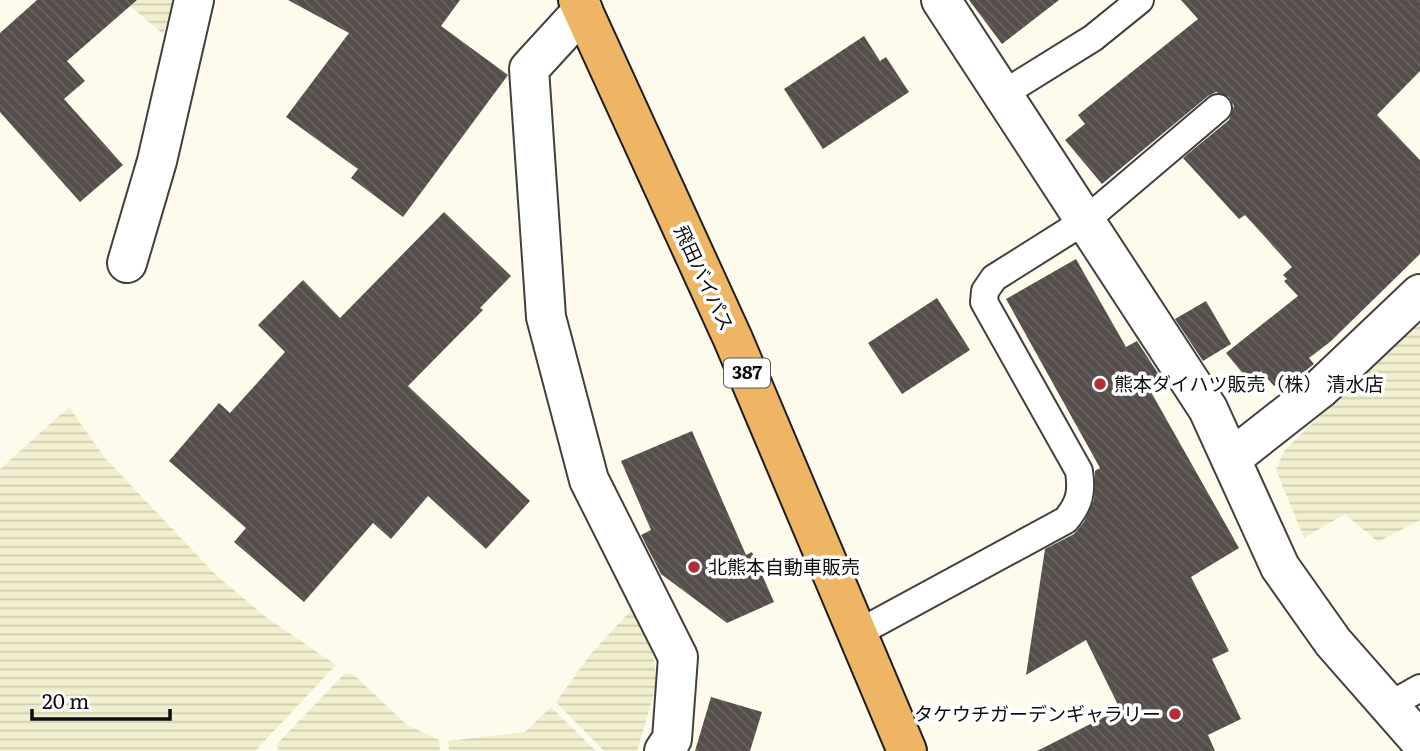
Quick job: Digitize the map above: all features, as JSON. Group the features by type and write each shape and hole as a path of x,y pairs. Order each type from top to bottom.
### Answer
{"highway":[{"name":"飛田バイパス","path":"581,5 733,339 906,751"}],"street":[{"path":"127,264 157,161 194,0"},
{"path":"941,0 1208,409 1280,567 1333,642 1404,697 1420,741"},
{"path":"581,5 529,69 546,317 589,480 678,657 673,739 664,751"},
{"path":"1232,458 1321,388 1420,294"}],"lane":[{"path":"1003,94 1093,38 1140,0"},
{"path":"856,634 1066,520 1077,507 1082,490 1079,471 984,302 985,290 994,278 1086,220 1219,108"}],"shaded area":[{"path":"123,0 175,0 163,34"},
{"path":"1420,318 1420,520 1378,542 1345,514 1304,538 1276,470 1284,451"},
{"path":"69,407 105,458 217,576 267,618 336,665 255,751 0,751 0,469"},
{"path":"633,608 643,621 655,664 656,687 637,751 604,751 556,702 590,655"},
{"path":"345,673 353,674 407,725 439,740 440,751 280,751 276,745"},
{"path":"551,707 596,751 449,751 448,741 525,732"}],"building":[{"path":"37,0 137,0 67,61 85,81 64,99 123,165 80,202 0,112 0,33"},
{"path":"288,0 460,0 441,26 508,75 403,217 351,178 358,169 286,117 349,33"},
{"path":"969,0 1059,0 1002,44"},
{"path":"1181,0 1420,0 1420,71 1377,115 1420,160 1420,254 1330,342 1309,358 1314,364 1284,388 1280,382 1274,386 1261,371 1249,381 1226,353 1298,296 1284,281 1287,279 1283,275 1292,267 1245,215 1239,219 1183,158 1229,120 1234,106 1229,97 1216,92 1208,96 1102,184 1065,140 1085,124 1078,115 1198,19"},
{"path":"864,36 880,61 886,57 909,92 823,149 784,89"},
{"path":"444,212 511,276 480,308 483,310 408,386 530,501 486,549 428,496 391,539 373,523 304,602 234,542 246,528 169,461 219,403 230,413 285,352 258,325 303,280 340,318"},
{"name":"熊本ダイハツ販売（株） 清水店","path":"1076,259 1126,347 1137,341 1165,384 1151,392 1239,548 1191,577 1229,651 1212,659 1241,719 1208,735 1215,751 1037,751 1120,709 1086,640 1026,675 1045,549 1074,534 1084,522 1094,500 1095,471 1100,468 1006,299"},
{"path":"937,298 970,350 902,394 868,343"},
{"path":"1206,301 1231,344 1203,361 1175,319"},
{"path":"692,431 746,555 752,552 774,602 727,623 661,574 641,535 651,530 621,461"},
{"path":"711,697 762,712 750,751 695,751"}],"place":[{"name":"熊本ダイハツ販売（株） 清水店","path":"1100,384"},
{"name":"北熊本自動車販売","path":"694,567"},
{"name":"タケウチガーデンギャラリー","path":"1175,714"}]}
